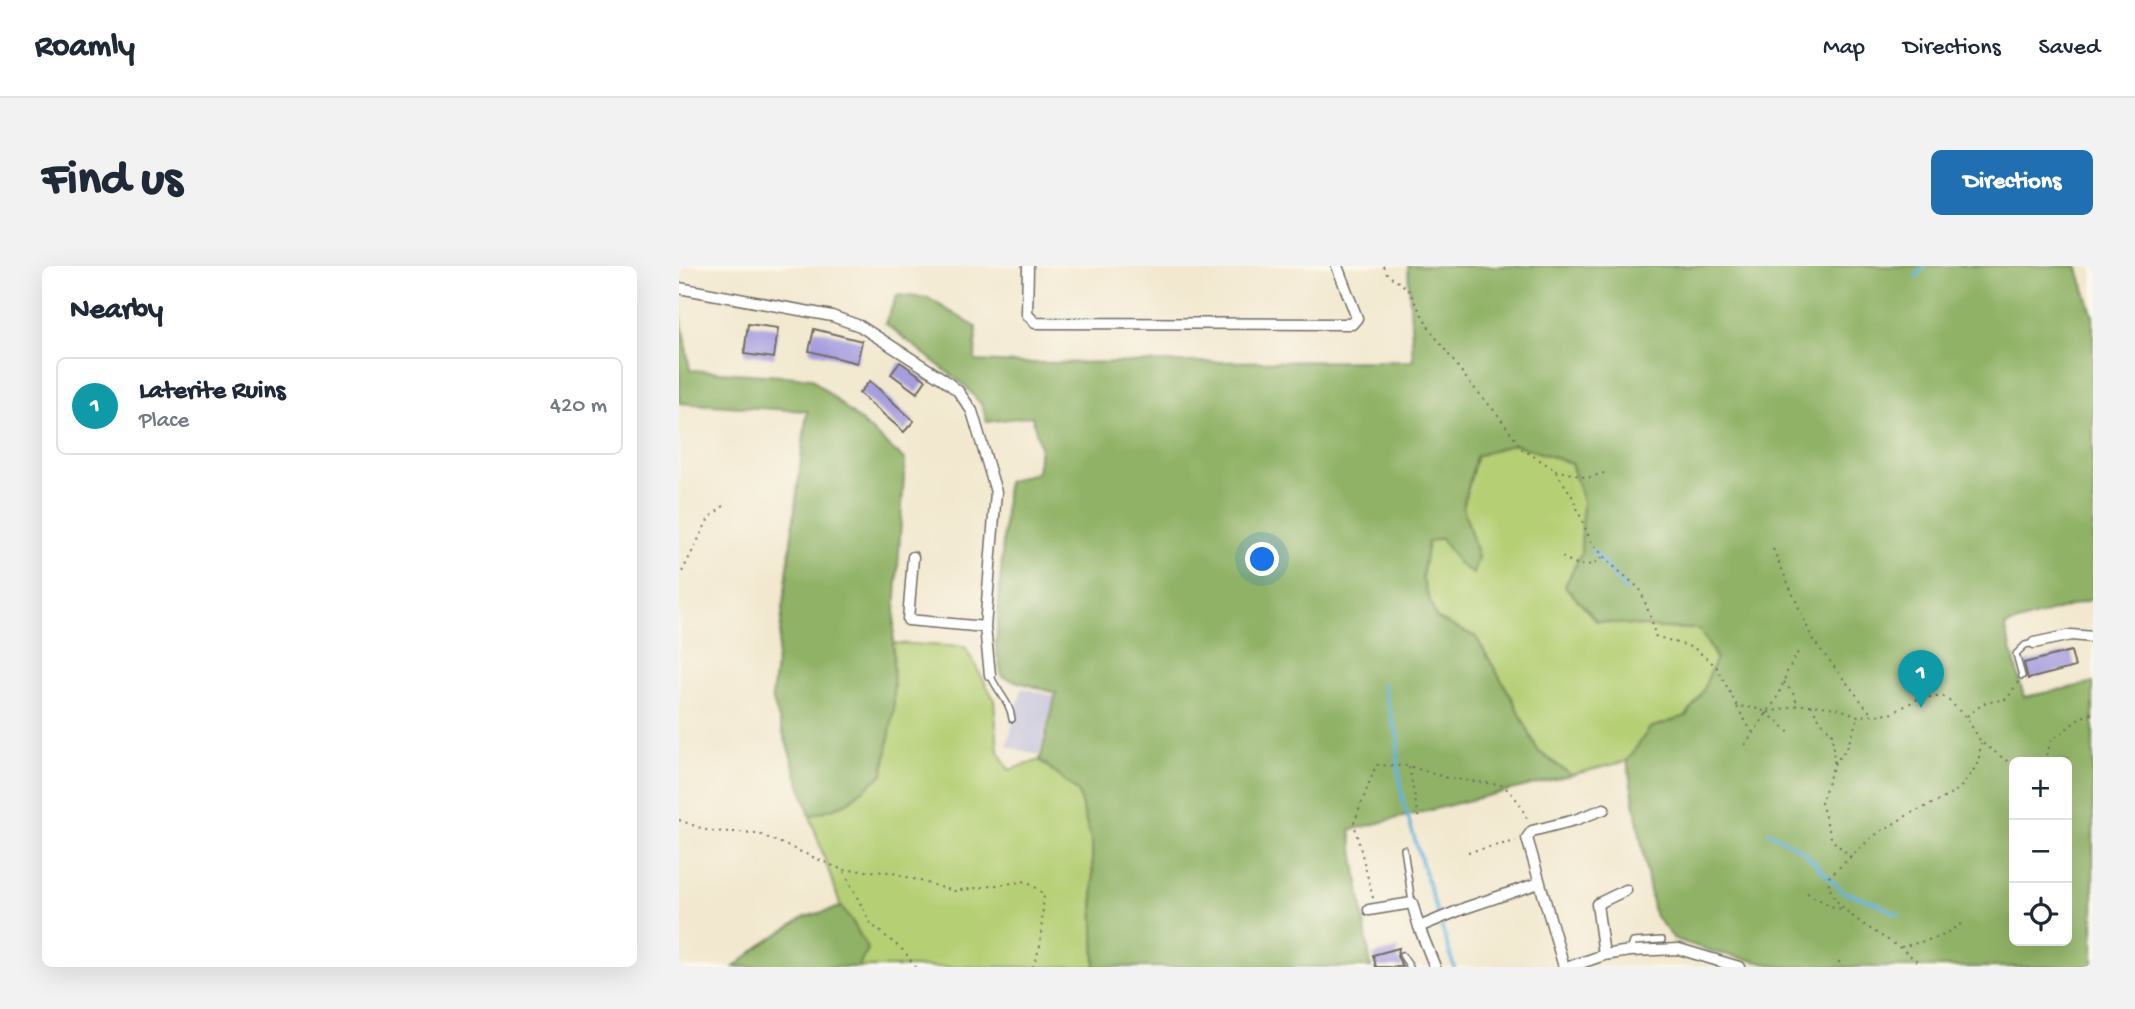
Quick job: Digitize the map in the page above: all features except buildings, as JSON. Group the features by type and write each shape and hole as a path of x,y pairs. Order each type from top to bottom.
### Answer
{"street":[{"path":"1028,266 1027,314 1035,323 1352,324 1357,318 1337,266"},
{"path":"679,288 832,316 860,326 958,391 972,411 996,492 985,627 990,675"},
{"path":"912,556 908,620 985,627"},
{"path":"2034,643 2071,635 2093,637"},
{"path":"1604,809 1530,835 1539,883 1567,967 1630,951 1679,949 1739,967"},
{"path":"1419,927 1539,883"},
{"path":"1600,960 1597,904 1626,890"},
{"path":"1373,909 1412,903 1434,967"}],"lane":[{"path":"2022,676 2016,654 2025,646 2034,643"},
{"path":"990,675 995,688 1011,708 1012,719"},
{"path":"1403,849 1412,903"},
{"path":"1630,951 1633,942 1662,940"},
{"path":"1402,955 1410,967"}],"path":[{"path":"1383,266 1388,275 1407,288 1431,331 1522,449 1554,469 1588,478 1604,472"},
{"path":"1554,469 1572,496 1591,542 1640,589 1655,636 1693,648 1716,666 1752,732"},
{"path":"679,578 709,518 725,505"},
{"path":"1773,549 1813,640 1872,715"},
{"path":"1562,557 1580,566 1595,564 1604,557"},
{"path":"1745,745 1781,690 1798,652"},
{"path":"1966,717 1984,703 2007,699 2022,676"},
{"path":"1783,681 1798,705"},
{"path":"1766,713 1798,705 1811,705 1837,708 1858,716 1891,714 1921,697 1945,697 1966,717 1981,742 2009,762"},
{"path":"1811,705 1821,722 1832,733 1834,764"},
{"path":"1737,706 1760,709 1779,722 1791,735"},
{"path":"2046,757 2052,739 2065,732 2079,717 2093,713"},
{"path":"1852,858 1832,840 1821,803 1834,764 1847,748 1858,716"},
{"path":"1920,967 1919,963 1900,947 1867,927 1837,902 1828,885 1829,877 1872,837 1960,788 1978,764 1981,742"},
{"path":"1373,909 1354,823 1376,765 1409,766 1447,778 1503,785 1519,802 1530,835 1468,852"},
{"path":"1409,766 1419,820"},
{"path":"679,820 709,831 757,833 843,870 890,872 954,891 1027,881 1044,894 1040,946 1033,967"},
{"path":"843,870 871,924 905,952 915,967"},
{"path":"1807,893 1831,906 1846,910"},
{"path":"1900,947 1940,937 1964,922"},
{"path":"1839,961 1840,967"}],"shaded area":[{"path":"1022,688 1054,696 1039,755 1007,746"}],"green space":[{"path":"1408,266 2077,266 2093,317 2093,599 2005,626 2024,697 2093,683 2093,967 1782,967 1714,952 1674,939 1654,914 1627,761 1650,728 1686,716 1703,691 1716,657 1699,629 1597,621 1565,586 1581,554 1583,501 1571,463 1514,444 1476,456 1463,507 1478,557 1473,574 1459,564 1441,538 1428,542 1422,578 1436,618 1476,637 1512,698 1538,751 1571,775 1350,830 1371,967 1095,967 1092,843 1078,792 1040,760 1056,693 1002,677 996,647 1007,482 1037,472 1040,447 1032,416 987,422 982,405 965,386 885,323 897,295 928,298 976,327 975,361 1413,361"},
{"path":"679,307 690,370 811,378 905,460 893,642 894,710 883,774 845,804 810,816 772,698 807,411 679,403"},
{"path":"1514,444 1571,463 1583,501 1581,554 1565,586 1596,621 1700,629 1737,697 1703,691 1686,717 1650,728 1627,761 1571,775 1538,751 1512,698 1476,637 1436,618 1422,578 1428,541 1442,538 1459,564 1478,557 1463,507 1477,455"},
{"path":"893,643 965,647 994,699 998,751 1009,770 1040,760 1078,792 1092,843 1095,967 858,967 868,949 841,907 810,816 845,804 894,710"},
{"path":"841,907 868,949 858,967 734,967 760,946 805,917"}],"waterway":[{"path":"1916,277 1924,266"},
{"path":"1592,550 1626,590"},
{"path":"1382,684 1398,738 1398,765 1403,801 1454,967"},
{"path":"1769,832 1804,852 1843,892 1874,902 1899,915"}],"place":[{"name":"Laterite Ruins","path":"1921,708"}]}
